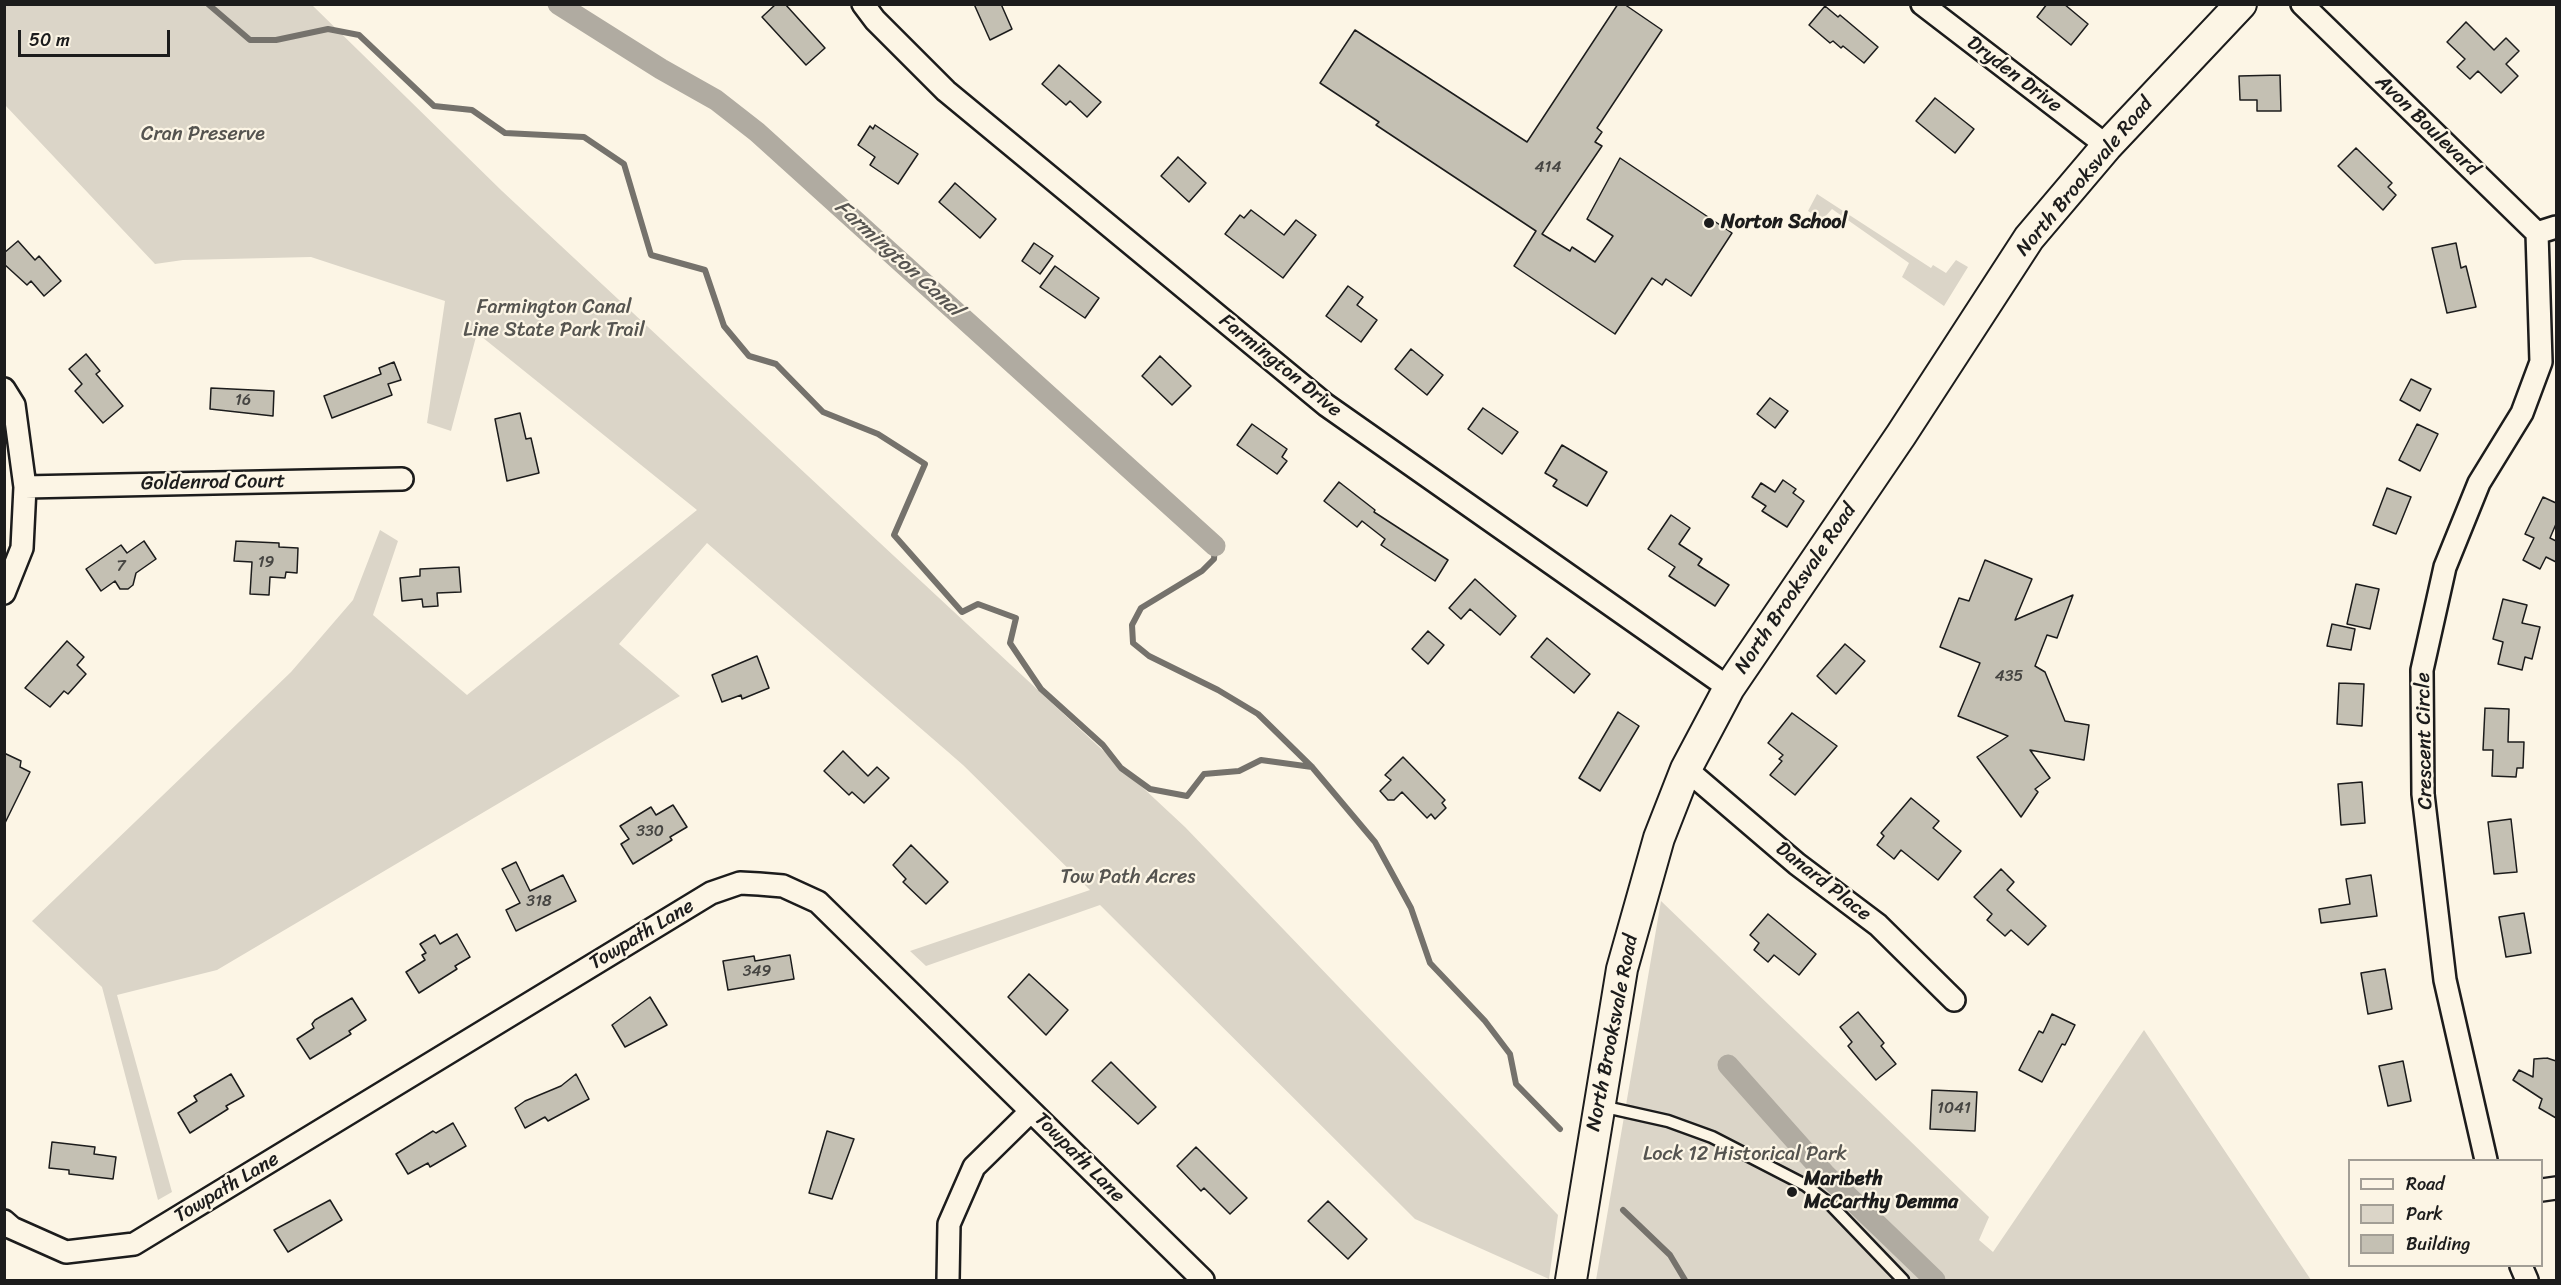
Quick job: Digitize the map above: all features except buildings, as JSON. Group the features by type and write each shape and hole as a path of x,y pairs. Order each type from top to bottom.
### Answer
{"main road":[{"name":"North Brooksvale Road","path":"1570,1281 1597,1106 1622,969 1659,838 1686,769 1729,688 1901,435 2029,238 2107,146 2241,4"}],"street":[{"name":"Farmington Drive","path":"863,4 875,21 946,91 1326,405 1729,688"},
{"name":"Dryden Drive","path":"1922,4 2107,146"},
{"name":"Avon Boulevard","path":"2302,4 2547,230"},
{"name":"Crescent Circle","path":"2486,1159 2445,980 2422,794 2422,670 2450,557 2479,483 2522,413 2541,362 2547,230"},
{"path":"4,389 14,405 25,487 22,548 4,593"},
{"name":"Goldenrod Court","path":"25,487 402,479"},
{"name":"Danard Place","path":"1686,769 1797,864 1878,925 1954,1000"},
{"name":"Towpath Lane","path":"4,1221 12,1228 66,1252 134,1244 711,893 740,884 783,886 818,902 1203,1281"},
{"path":"948,1281 949,1224 974,1167 1031,1111"},
{"path":"2521,1267 2527,1281"}],"lane":[{"path":"1597,1106 1668,1121 1712,1137 1805,1185 1830,1204 1903,1281"}],"green space":[{"path":"4,5 312,5 502,191 1185,827 1558,1215 1549,1279 1415,1219 1100,905 926,966 910,951 1090,890 963,765 707,543 619,644 680,696 217,970 117,995 172,1192 158,1200 102,987 32,921 291,672 353,600 380,530 398,541 373,615 467,695 697,510 477,333 451,431 427,423 445,301 311,257 183,260 155,264 5,105"},
{"path":"1817,194 1931,268 1933,265 1946,273 1956,260 1968,267 1944,306 1902,277 1909,263 1832,209 1822,220 1808,211"},
{"name":"Lock 12 Historical Park","path":"1661,901 1989,1217 1979,1240 1993,1252 2144,1030 2311,1280 1596,1280"}],"waterway":[{"path":"208,4 250,40 276,40 328,29 359,35 434,106 472,110 505,133 584,137 624,164 651,255 705,270 724,326 749,356 776,364 823,412 878,434 925,464 894,535 962,612 978,604 1016,618 1010,643 1041,689 1103,745 1121,768 1150,789 1187,796 1204,774 1239,771 1261,760 1312,767"},
{"name":"Farmington Canal","path":"558,4 661,69 716,100 757,132 1215,546"},
{"path":"1215,546 1214,559 1202,571 1141,608 1132,625 1133,643 1149,656 1218,690 1258,714 1312,767 1375,842 1411,908 1430,963 1485,1021 1510,1054 1516,1084 1560,1129"},
{"name":"Farmington Canal","path":"1728,1065 1825,1174 1935,1280"},
{"path":"1623,1210 1670,1255 1685,1280"}],"place":[{"name":"Norton School","path":"1709,223"},
{"name":"Maribeth McCarthy Demma","path":"1792,1192"}],"park label":[{"name":"Cran Preserve","path":"203,135"},
{"name":"Farmington Canal Line State Park Trail","path":"554,320"},
{"name":"Tow Path Acres","path":"1128,878"}]}
